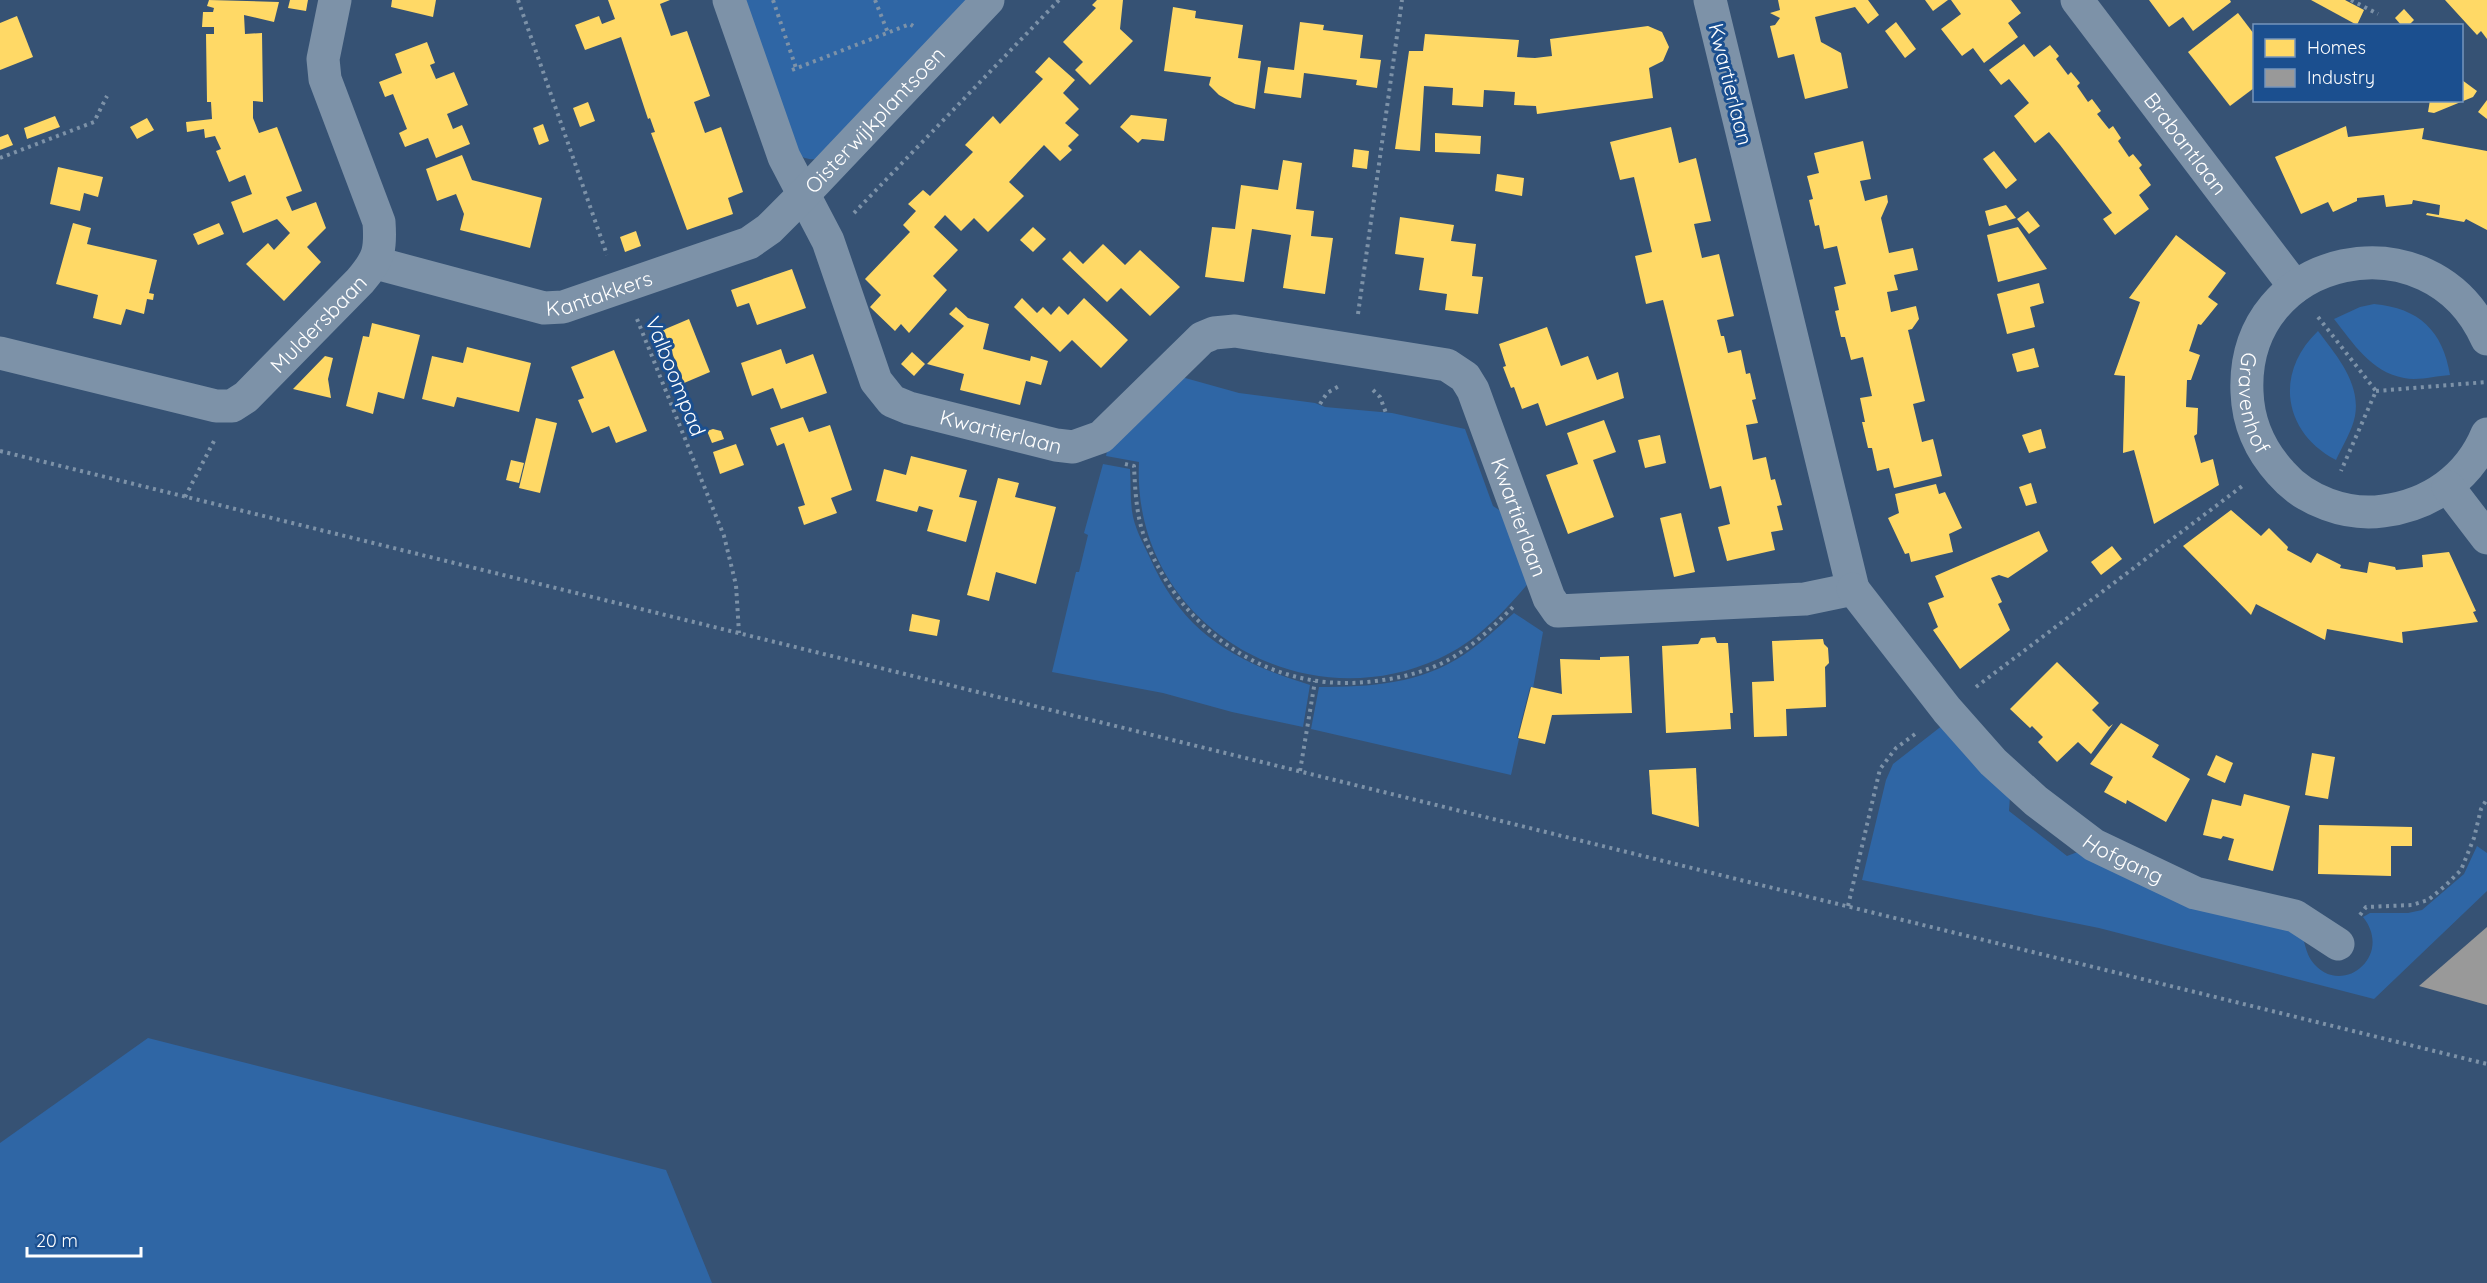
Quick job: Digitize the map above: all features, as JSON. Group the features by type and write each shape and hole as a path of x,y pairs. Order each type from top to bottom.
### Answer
{"street":[{"name":"Muldersbaan","path":"232,406 246,397 375,263 381,245 379,222 325,79 323,59 335,0"},
{"name":"Oisterwijkplantsoen","path":"729,0 784,157 804,194 988,0"},
{"name":"Kwartierlaan","path":"804,194 828,241 876,381 892,401 909,408 1056,445 1073,447 1101,437 1185,352 1202,338 1214,333 1235,331 1447,365 1465,377 1473,390 1549,598 1558,611 1805,599 1853,589 1710,0"},
{"name":"Brabantlaan","path":"2078,0 2295,287"},
{"name":"Kantakkers","path":"375,263 544,308 563,307 748,243 769,229 804,194"},
{"name":"Gravenhof","path":"2487,339 2473,314 2447,288 2432,277 2398,265 2371,262 2344,265 2310,277 2295,287 2265,320 2248,360 2247,404 2260,446 2272,464 2297,488 2327,504 2351,511 2376,513 2401,509 2424,501 2448,487 2474,459 2487,434"},
{"path":"0,353 216,406 232,406"},
{"path":"2448,487 2487,538"},
{"name":"Hofgang","path":"1853,589 1947,710 1993,762 2036,801 2094,845 2195,893 2295,916 2338,944"}],"path":[{"name":"Valboompad","path":"518,0 609,259 631,305 724,536 736,585 739,633"},
{"path":"773,0 796,68"},
{"path":"875,0 888,33"},
{"path":"828,241 1059,0"},
{"path":"1358,349 1355,336 1402,0"},
{"path":"2351,0 2378,14"},
{"path":"758,83 910,24 940,52"},
{"path":"0,158 94,122 107,96"},
{"path":"2295,287 2376,391"},
{"path":"2376,391 2487,382"},
{"path":"1320,404 1327,393 1340,385 1348,384"},
{"path":"1365,386 1372,388 1380,397 1386,412"},
{"path":"2327,504 2376,391"},
{"path":"185,497 232,406"},
{"path":"1087,443 1105,460 1134,466 1135,489 1142,531 1156,561 1179,599 1203,627 1220,641 1260,664 1290,676 1315,681 1350,683 1395,679 1449,660 1486,635 1541,575"},
{"path":"0,451 2487,1064"},
{"path":"1848,906 1881,769 1896,748 2272,464"},
{"path":"1300,771 1315,681"},
{"path":"2338,944 2366,907 2412,905 2428,900 2445,886 2461,870 2474,838 2481,809 2487,799"}],"shaded area":[{"path":"742,0 969,0 817,159 814,159 796,153"},
{"path":"2374,304 2404,311 2426,324 2442,346 2450,375 2409,379 2392,375 2372,363 2334,319 2360,307"},
{"path":"2318,331 2346,370 2356,404 2354,422 2336,460 2318,448 2305,434 2295,418 2291,401 2290,383 2295,365 2304,347"},
{"path":"1178,376 1239,393 1315,403 1325,407 1392,413 1465,429 1493,506 1507,515 1531,580 1500,614 1465,644 1438,659 1384,675 1331,677 1279,666 1233,644 1193,611 1163,568 1144,518 1139,462 1106,456 1108,447"},
{"path":"1103,464 1130,469 1132,511 1139,535 1163,584 1195,625 1214,641 1258,666 1310,685 1303,727 1232,712 1163,693 1052,672 1076,572 1079,572 1088,535 1084,533"},
{"path":"1514,613 1543,632 1533,688 1530,687 1517,738 1519,739 1511,775 1311,729 1319,687 1395,682 1431,672 1472,649"},
{"path":"1943,725 2010,796 2009,811 2067,856 2083,850 2274,923 2303,938 2311,960 2323,971 2335,976 2348,975 2360,968 2368,959 2372,946 2371,932 2363,917 2370,913 2408,913 2422,910 2464,874 2477,846 2487,853 2487,891 2374,999 2099,928 1862,880 1886,780 1893,764"},
{"path":"148,1038 666,1170 712,1283 0,1283 0,1143"}],"building: Homes":[{"path":"209,0 279,2 274,22 244,15 245,34 262,33 263,102 253,101 253,118 259,133 277,127 302,191 286,197 292,211 316,202 326,228 307,247 321,262 284,301 246,264 268,243 274,250 290,233 277,219 243,233 231,202 252,194 245,175 229,182 216,151 221,149 215,136 205,138 204,129 187,132 186,122 212,119 211,102 207,102 206,34 214,34 214,27 202,27 203,12 213,12 214,8 207,6"},
{"path":"290,0 308,0 306,11 288,8"},
{"path":"392,0 436,0 433,17 391,7"},
{"path":"608,0 670,0 660,4 671,36 687,31 710,96 694,102 705,133 721,127 743,192 728,198 733,214 687,230 651,133 655,132 650,118 648,119 621,37 585,50 575,25 599,16 602,24 615,19"},
{"path":"1097,0 1123,0 1120,29 1133,41 1090,85 1075,70 1083,62 1063,42 1096,8 1092,5"},
{"path":"1778,0 1868,0 1879,15 1868,24 1855,7 1815,17 1821,42 1841,53 1848,88 1805,99 1794,54 1778,58 1770,26 1775,25 1780,18 1770,13 1780,10"},
{"path":"1925,0 1948,0 1933,11"},
{"path":"1951,0 2011,0 2021,13 2008,23 2018,37 1984,63 1973,48 1962,56 1941,29 1961,14"},
{"path":"2149,0 2230,0 2231,2 2193,31 2183,17 2169,27"},
{"path":"2311,0 2345,0 2364,10 2357,24"},
{"path":"2445,0 2487,0 2487,39 2481,31 2477,35"},
{"path":"1173,7 1196,11 1195,18 1243,25 1238,58 1261,61 1255,109 1235,104 1219,95 1209,85 1211,77 1164,71"},
{"path":"2404,9 2414,20 2410,24 2400,24 2395,18"},
{"path":"2238,13 2253,33 2253,89 2230,106 2188,52"},
{"path":"17,16 33,57 0,70 0,23"},
{"path":"1300,22 1324,25 1323,30 1363,35 1360,58 1381,60 1377,88 1356,85 1357,80 1304,73 1301,98 1264,93 1268,67 1294,70"},
{"path":"1896,22 1916,49 1905,58 1885,31"},
{"path":"1648,26 1662,32 1669,47 1663,61 1649,68 1653,98 1537,114 1536,106 1514,105 1515,92 1484,90 1483,107 1452,105 1453,88 1424,86 1420,151 1395,149 1409,51 1423,51 1425,34 1519,40 1517,57 1535,58 1552,56 1550,39"},
{"path":"427,42 435,63 430,65 436,79 454,72 468,105 447,114 453,129 462,125 470,144 436,158 428,138 405,147 399,133 407,129 393,94 385,97 379,82 402,73 395,54"},
{"path":"2024,44 2034,57 2050,45 2059,56 2056,59 2068,75 2071,72 2080,83 2077,86 2088,102 2092,99 2101,111 2097,114 2109,129 2113,126 2121,138 2118,141 2129,157 2133,154 2142,165 2139,168 2151,185 2139,195 2149,209 2115,235 2103,219 2112,213 2049,132 2035,143 2014,116 2029,103 2009,79 2001,85 1989,70"},
{"path":"1049,57 1075,80 1063,93 1079,109 1065,123 1079,135 1068,146 1072,150 1060,161 1044,145 1009,182 1024,196 988,232 974,218 961,231 945,215 934,227 958,250 933,276 947,290 909,333 901,324 895,331 870,307 881,295 865,279 910,232 903,225 916,211 908,204 923,190 930,196 973,152 965,145 993,116 1000,124 1043,79 1035,72"},
{"path":"2463,81 2477,91 2473,97 2463,101"},
{"path":"2487,100 2487,119 2478,112"},
{"path":"588,102 595,121 580,127 573,108"},
{"path":"2430,102 2461,102 2434,113 2428,112"},
{"path":"1131,115 1167,119 1164,141 1142,139 1138,143 1120,127"},
{"path":"55,116 60,127 27,139 24,128"},
{"path":"147,118 154,130 137,139 130,127"},
{"path":"543,124 549,141 539,145 533,128"},
{"path":"2346,126 2348,137 2424,128 2422,139 2487,151 2487,230 2466,219 2464,222 2426,215 2427,213 2439,215 2440,205 2413,200 2412,204 2386,207 2384,195 2357,198 2357,201 2333,212 2328,202 2301,214 2275,157"},
{"path":"1671,127 1679,163 1696,158 1711,221 1694,224 1702,258 1719,254 1734,316 1717,320 1728,353 1741,350 1746,374 1750,373 1756,399 1752,400 1758,423 1746,425 1753,460 1766,457 1771,480 1775,479 1782,505 1777,506 1783,530 1771,532 1775,550 1727,561 1718,527 1730,524 1721,486 1710,489 1663,300 1646,304 1635,256 1652,252 1634,177 1620,180 1610,142"},
{"path":"1435,133 1481,136 1480,154 1435,152"},
{"path":"8,134 13,145 0,150 0,137"},
{"path":"1863,141 1871,179 1860,181 1865,201 1887,195 1888,202 1881,218 1889,253 1913,248 1918,270 1894,275 1898,290 1887,292 1891,312 1916,306 1919,319 1912,329 1908,330 1925,401 1913,404 1922,442 1933,439 1942,476 1894,488 1889,468 1877,471 1872,448 1868,448 1862,422 1865,422 1860,398 1872,396 1863,357 1851,360 1845,337 1841,337 1835,311 1839,310 1834,287 1846,284 1837,246 1824,249 1819,225 1815,226 1809,200 1813,199 1807,176 1819,173 1814,153"},
{"path":"1354,149 1369,151 1367,169 1352,167"},
{"path":"1994,151 2017,180 2006,189 1983,159"},
{"path":"462,155 472,180 542,198 530,248 460,230 464,214 456,194 437,201 426,169"},
{"path":"1283,160 1302,163 1296,209 1314,211 1311,236 1333,238 1325,294 1283,288 1291,235 1252,229 1244,282 1205,277 1212,227 1235,229 1241,185 1278,190"},
{"path":"58,167 103,177 98,197 84,193 80,211 50,204"},
{"path":"1497,174 1524,178 1522,196 1495,191"},
{"path":"2006,205 2016,218 1989,226 1985,211"},
{"path":"2028,211 2040,226 2029,234 2017,219"},
{"path":"1400,217 1454,225 1451,241 1476,244 1472,276 1483,277 1478,314 1445,310 1447,294 1419,290 1424,258 1395,254"},
{"path":"73,223 91,228 87,244 157,260 149,293 154,294 153,300 147,299 144,314 126,309 121,325 93,318 98,295 56,284"},
{"path":"219,223 224,234 198,245 193,234"},
{"path":"1033,227 1046,239 1033,252 1020,240"},
{"path":"2018,227 2047,269 1998,282 1987,235"},
{"path":"636,231 641,246 625,252 620,237"},
{"path":"2176,235 2226,273 2208,297 2218,304 2201,325 2198,324 2189,351 2200,355 2191,380 2187,380 2186,407 2198,408 2197,434 2194,436 2201,463 2213,459 2219,485 2154,524 2134,450 2123,453 2125,376 2114,375 2140,302 2129,298"},
{"path":"1103,244 1125,265 1140,250 1180,287 1150,316 1121,288 1107,302 1062,259 1070,251 1083,264"},
{"path":"792,269 806,308 757,325 749,303 737,307 731,290"},
{"path":"2039,283 2044,303 2030,307 2035,327 2007,334 1997,294"},
{"path":"1022,298 1037,313 1043,307 1051,315 1059,306 1068,315 1084,298 1128,340 1101,368 1072,340 1060,352 1014,307"},
{"path":"956,307 968,318 989,324 983,349 1030,361 1031,356 1048,361 1041,385 1026,381 1020,405 960,390 964,374 927,364 964,326 949,314"},
{"path":"689,319 710,372 684,383 663,330"},
{"path":"372,323 420,335 404,399 378,392 373,414 346,406 363,336 369,337"},
{"path":"1547,327 1561,366 1588,356 1597,380 1618,372 1624,398 1546,426 1538,403 1522,409 1503,367 1506,366 1499,344"},
{"path":"467,347 531,363 519,412 457,397 454,407 422,399 432,356 463,363"},
{"path":"2034,348 2039,367 2017,372 2012,354"},
{"path":"781,349 786,364 813,354 827,393 781,409 773,388 752,396 741,363"},
{"path":"614,350 647,431 616,443 609,426 592,433 578,400 584,398 571,367"},
{"path":"912,352 925,364 914,376 901,364"},
{"path":"325,356 333,358 328,379 331,398 293,389"},
{"path":"803,417 809,432 830,425 852,490 831,498 837,513 804,525 798,507 805,505 784,443 777,446 770,428"},
{"path":"536,418 557,423 540,493 519,488"},
{"path":"1604,420 1616,452 1593,460 1614,517 1568,534 1546,475 1578,464 1567,433"},
{"path":"713,429 721,431 724,439 712,443 707,431"},
{"path":"2041,429 2046,448 2029,453 2022,435"},
{"path":"1660,435 1666,463 1645,468 1638,440"},
{"path":"736,444 744,465 720,474 713,452"},
{"path":"911,456 967,470 959,497 977,501 966,542 927,531 933,510 919,506 917,512 876,501 884,469 906,475"},
{"path":"511,460 524,463 519,483 506,480"},
{"path":"998,478 1019,483 1015,497 1056,507 1036,584 996,572 989,601 967,595"},
{"path":"2031,483 2037,503 2026,506 2019,487"},
{"path":"1936,484 1939,494 1945,492 1962,528 1949,534 1953,552 1911,562 1909,553 1905,554 1888,518 1899,513 1895,494"},
{"path":"2231,510 2261,536 2269,528 2288,547 2287,550 2311,563 2317,553 2341,565 2340,568 2367,573 2369,562 2395,567 2396,570 2423,567 2422,555 2449,552 2476,611 2473,612 2478,622 2402,632 2403,643 2327,629 2325,640 2256,604 2251,615 2183,546"},
{"path":"1681,513 1695,572 1674,577 1660,518"},
{"path":"2039,531 2048,551 2008,578 1999,575 1991,578 2002,602 1998,604 2010,630 1960,669 1933,630 1938,627 1928,603 1944,597 1935,576"},
{"path":"2112,546 2122,559 2101,575 2091,562"},
{"path":"912,614 940,620 937,636 909,631"},
{"path":"1715,637 1717,643 1728,643 1733,713 1730,713 1731,729 1666,733 1662,646 1698,644 1701,638"},
{"path":"1823,639 1828,648 1829,663 1825,667 1826,707 1786,709 1787,736 1754,737 1752,682 1774,681 1772,641"},
{"path":"1629,656 1632,713 1552,715 1545,744 1518,738 1531,687 1562,694 1560,659 1600,660 1600,657"},
{"path":"2057,662 2099,703 2092,710 2109,727 2113,724 2091,754 2078,742 2057,762 2038,742 2043,737 2010,709"},
{"path":"2121,723 2159,745 2152,757 2190,779 2166,822 2127,800 2126,804 2104,792 2113,777 2090,764"},
{"path":"2312,753 2335,757 2328,799 2305,795"},
{"path":"2216,755 2233,763 2225,783 2207,775"},
{"path":"1696,768 1699,827 1652,814 1649,770"},
{"path":"2244,794 2290,806 2273,871 2228,860 2234,839 2203,835 2212,799 2241,806"},
{"path":"2319,825 2412,827 2412,846 2391,846 2391,876 2318,874"}],"building: Industry":[{"path":"2487,927 2487,1005 2419,986"}]}
